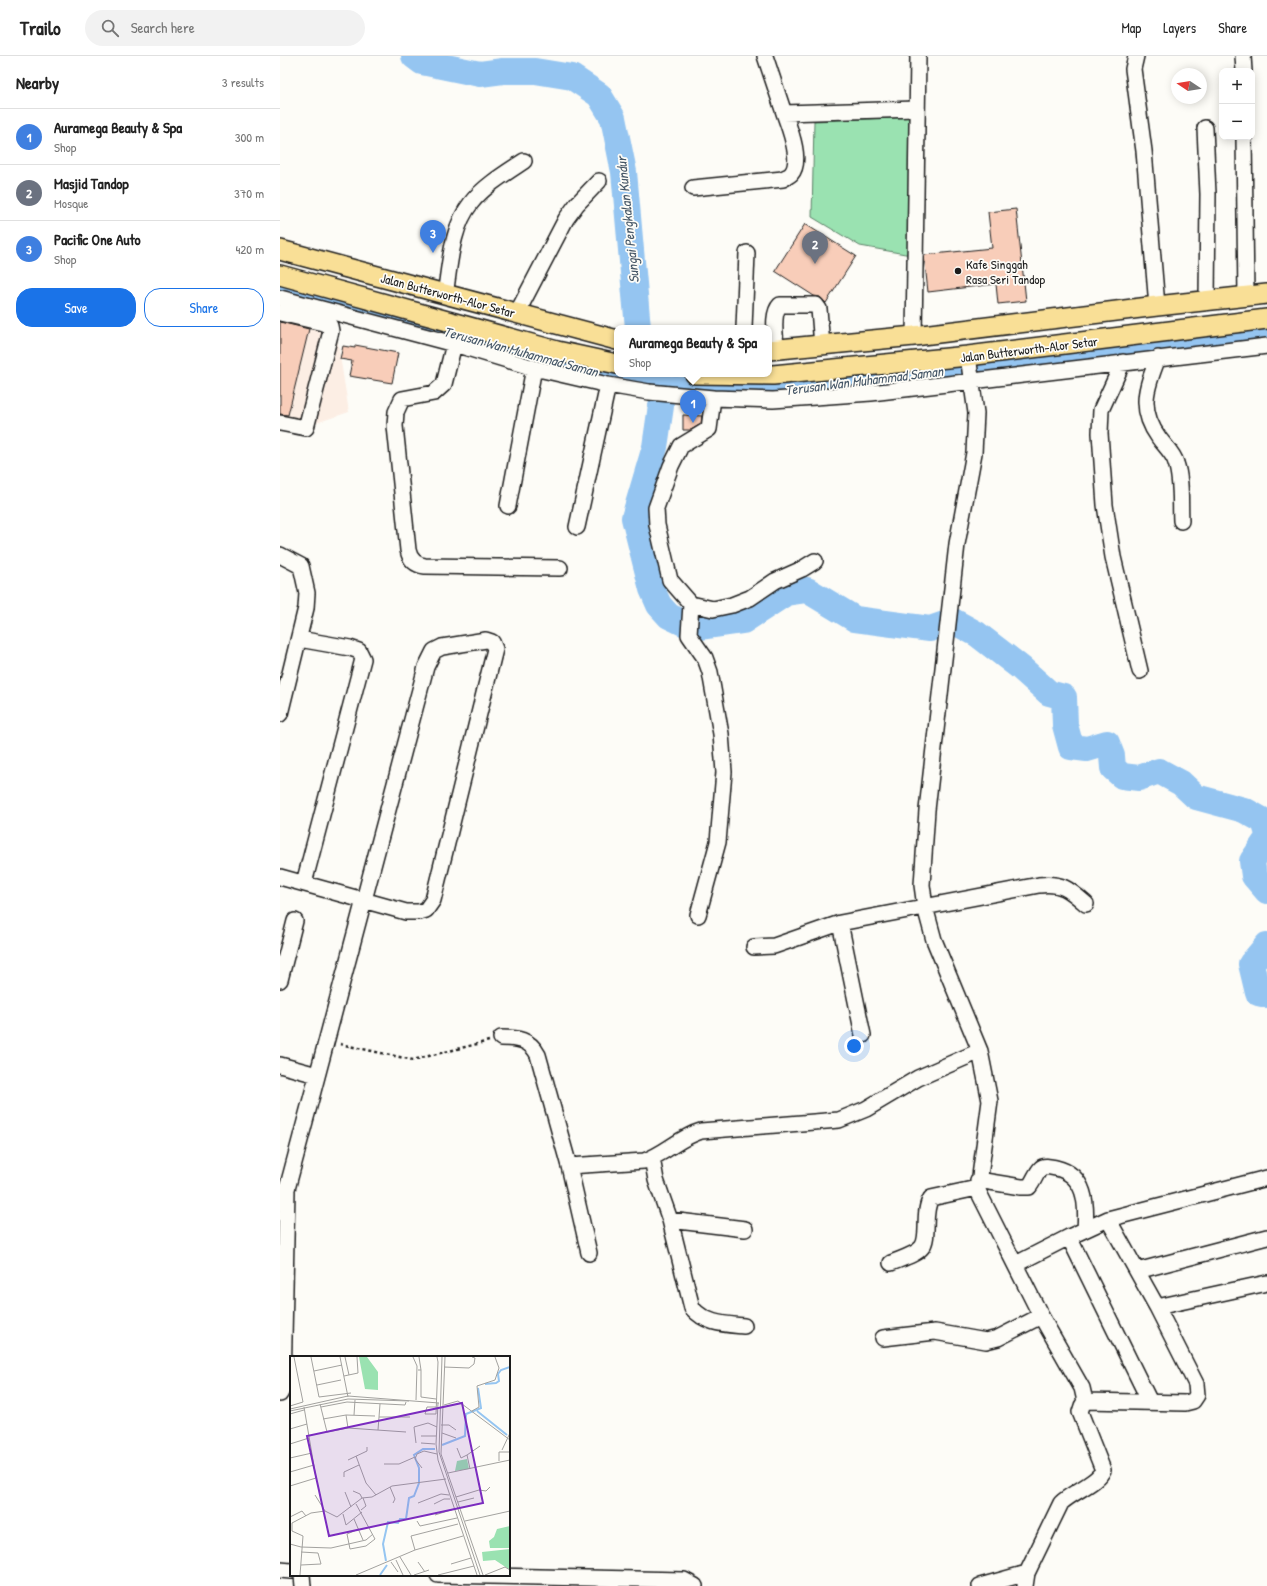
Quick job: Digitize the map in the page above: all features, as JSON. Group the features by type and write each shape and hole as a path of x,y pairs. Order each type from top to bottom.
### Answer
{"main road":[{"name":"Jalan Butterworth-Alor Setar","path":"280,250 614,339"},
{"name":"Jalan Butterworth-Alor Setar","path":"280,275 557,351 614,363"},
{"name":"Jalan Butterworth-Alor Setar","path":"773,350 914,336 1267,294"},
{"name":"Jalan Butterworth-Alor Setar","path":"772,375 968,356 1267,319"}],"street":[{"path":"693,188 783,179 792,173 794,166 795,144 765,56"},
{"path":"914,336 916,109 918,56"},
{"path":"1136,56 1133,69 1144,151 1157,306"},
{"path":"1244,56 1244,68"},
{"path":"784,113 916,109"},
{"path":"1205,128 1208,194 1207,301"},
{"path":"1244,140 1246,297"},
{"path":"444,294 453,245 464,214 471,203 495,182 524,161"},
{"path":"517,313 566,219 577,204 599,181"},
{"path":"744,325 747,253"},
{"path":"280,298 310,313 330,326 331,332 306,428 280,423"},
{"path":"773,350 775,314 780,305 816,305 819,309 822,346"},
{"path":"280,313 310,313 454,344 534,368 608,385 649,392 713,398 772,400 816,398 972,381 1267,346"},
{"path":"454,344 444,384 434,393 402,399 396,412 395,426 408,550 411,558 418,564 425,566 560,568"},
{"path":"968,356 976,414 974,454 957,544 927,810 922,885 925,907 934,940 980,1051 990,1100 978,1184 1041,1316 1082,1388 1086,1401"},
{"path":"1158,358 1149,380 1145,403 1146,415 1151,427 1176,461 1181,521"},
{"path":"1123,362 1101,410 1100,433 1105,505 1113,557 1140,671"},
{"path":"508,506 534,368"},
{"path":"577,527 608,385"},
{"path":"698,915 718,842 724,772 721,734 710,672 705,658 689,635 691,606 670,580 657,525 656,508 671,466 681,446 709,429 713,398"},
{"path":"280,555 301,566 306,593 306,608 280,714"},
{"path":"691,606 713,609 732,605 750,598 775,581 802,569 815,561"},
{"path":"299,639 350,648 359,651 364,659 304,883"},
{"path":"280,877 304,883 363,900 406,912 419,912 426,910 433,900 496,649 492,642 486,640 442,647 434,651 426,667 363,900 317,1075 284,1189 283,1388 280,1394"},
{"path":"754,947 774,946 840,923 1054,883 1074,893 1086,904"},
{"path":"280,980 295,921"},
{"path":"840,923 863,1035"},
{"path":"501,1038 517,1038 533,1046 538,1055 569,1166 589,1253"},
{"path":"569,1166 631,1163 652,1158 680,1140 701,1131 825,1122 855,1115 918,1078 980,1051"},
{"path":"280,1065 317,1075"},
{"path":"652,1158 656,1180 670,1220 692,1308 699,1316 709,1321 744,1326"},
{"path":"891,1263 922,1248 925,1238 926,1212 931,1198 978,1184 1029,1187 1035,1180 1040,1168 1045,1166 1058,1168 1071,1176 1083,1190 1087,1208 1086,1229"},
{"path":"1016,1264 1108,1219 1267,1178"},
{"path":"1086,1401 1185,1403 1193,1401 1197,1396 1196,1384 1157,1307 1108,1219"},
{"path":"670,1220 745,1229"},
{"path":"1069,1237 1150,1402"},
{"path":"1137,1270 1267,1237"},
{"path":"1157,1307 1267,1283"},
{"path":"883,1338 935,1332 986,1341 998,1338 1041,1316"},
{"path":"980,1586 1026,1579 1061,1503 1068,1496 1095,1480 1102,1474 1103,1470 1080,1412 1086,1401"},
{"path":"280,1570 290,1571"},
{"path":"302,1576 303,1586"},
{"path":"456,1576 508,1581 638,1583 684,1580 693,1585"}],"path":[{"path":"326,1040 372,1053 413,1060 501,1038"}],"shaded area":[{"path":"280,305 334,318 349,412 289,432 280,430"}],"green space":[{"path":"913,117 911,255 860,246 812,217 814,121"}],"building":[{"path":"1016,209 1026,301 998,304 996,284 928,292 924,255 992,248 988,212"},
{"path":"805,224 856,256 826,303 820,297 814,296 775,271"},
{"path":"280,322 309,329 288,415 280,414"},
{"path":"355,345 398,353 392,383 349,376 352,361 340,359 343,346 355,348"},
{"path":"683,415 702,416 701,424 691,430 683,430"}],"waterway":[{"name":"Sungai Pengkalan Kundur","path":"414,56 422,62 480,74 503,71 535,71 572,77 599,95 613,118 624,172 638,325"},
{"name":"Terusan Wan Muhammad Saman","path":"280,286 604,374 614,375"},
{"name":"Terusan Wan Muhammad Saman","path":"627,377 687,385 782,390 1267,331"},
{"name":"Sungai Pengkalan Kundur","path":"661,406 655,447 634,518 652,589 659,605 669,616 694,628 743,621 786,593 807,590 855,619 930,629 953,621 977,634 1021,668 1049,693 1064,697 1065,725 1071,747 1087,749 1107,743 1112,756 1113,768 1122,776 1139,778 1159,771 1181,783 1196,797 1244,810 1264,821 1267,831"},
{"name":"Sungai Pengkalan Kundur","path":"1267,839 1252,861 1254,876 1267,891"},
{"name":"Sungai Pengkalan Kundur","path":"1267,945 1251,964 1258,993 1267,995"}],"place":[{"name":"Pacific One Auto","path":"433,253"},
{"name":"Masjid Tandop","path":"815,264"},
{"name":"Kafe Singgah Rasa Seri Tandop","path":"958,271"},
{"name":"Auramega Beauty & Spa","path":"693,423"}]}
